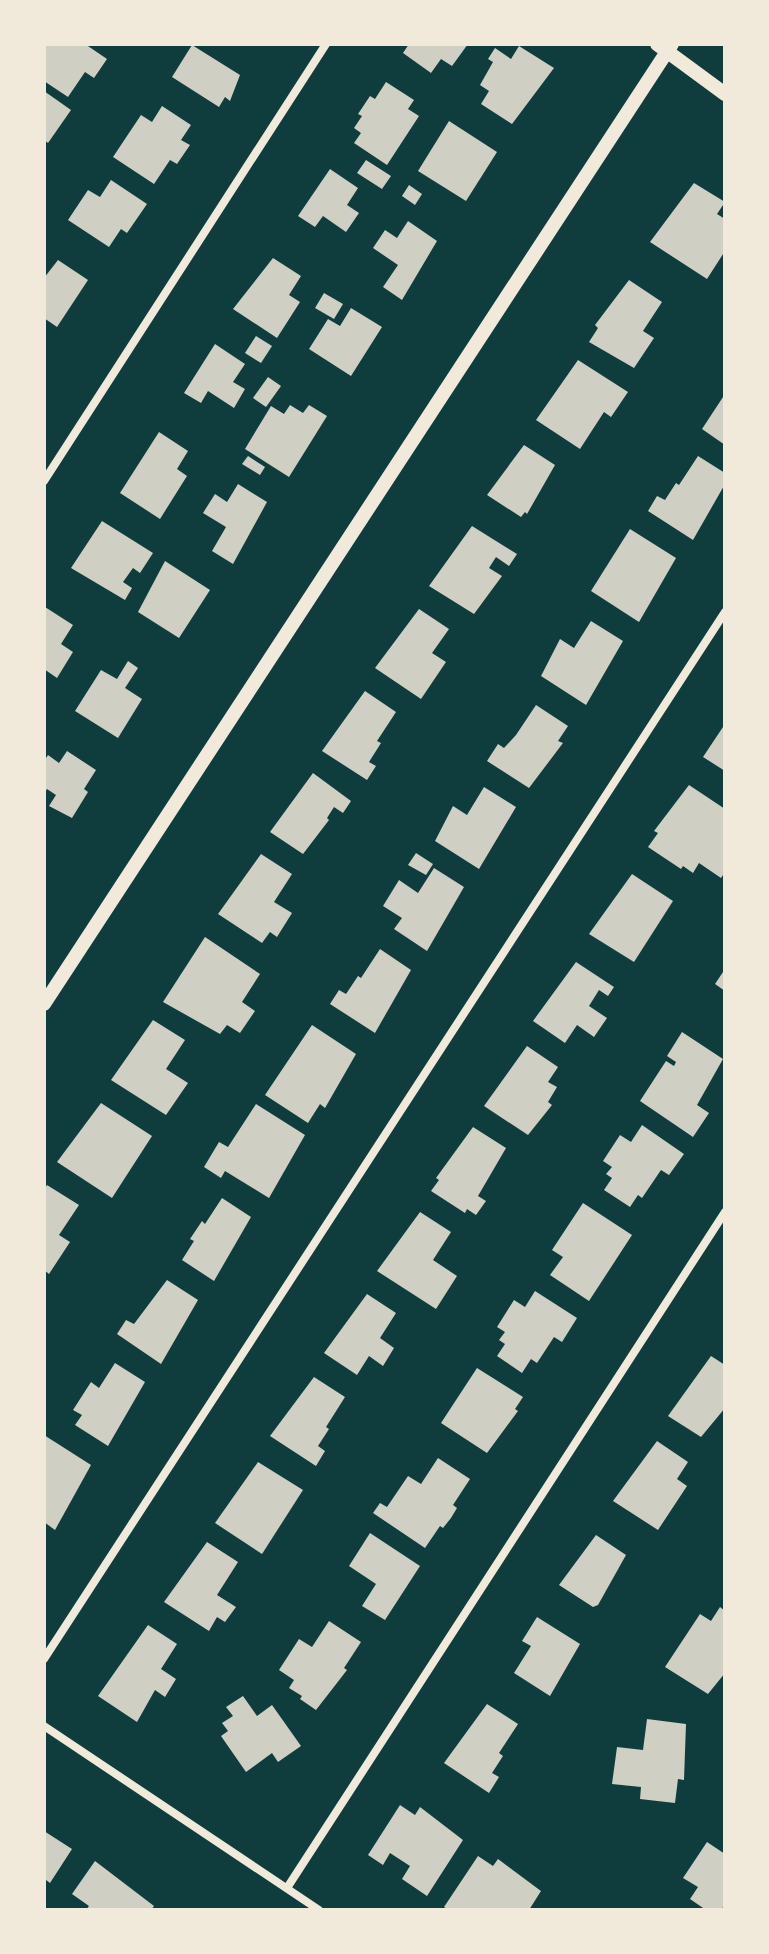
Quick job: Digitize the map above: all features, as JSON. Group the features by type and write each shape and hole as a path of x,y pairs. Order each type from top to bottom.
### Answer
{"street":[{"path":"44,481 326,44"},
{"path":"44,1004 665,46 725,94"},
{"path":"44,1659 725,612"},
{"path":"287,1888 725,1212"},
{"path":"44,1726 319,1910"}],"building":[{"path":"44,44 85,44 107,59 94,78 85,72 68,97 44,81"},
{"path":"409,44 468,44 452,66 441,59 431,73 403,53"},
{"path":"192,45 240,75 230,101 225,97 219,107 172,77"},
{"path":"519,46 554,68 512,124 481,104 489,91 480,85 493,62 488,59 495,48 511,59"},
{"path":"386,82 414,100 408,109 419,116 387,165 354,143 361,133 354,128 362,116 358,114 370,96 375,99"},
{"path":"44,91 71,110 48,143 44,140"},
{"path":"162,106 191,125 181,140 190,145 177,164 170,160 154,184 113,157 141,115 152,122"},
{"path":"449,121 497,152 466,201 418,171"},
{"path":"366,160 391,176 382,189 357,173"},
{"path":"330,169 358,188 347,205 359,213 346,232 323,216 315,227 298,216"},
{"path":"111,180 147,204 127,233 121,229 109,247 68,220 88,190 100,197"},
{"path":"694,183 725,202 717,214 725,219 725,251 707,279 650,242"},
{"path":"409,185 422,194 415,205 402,196"},
{"path":"408,221 437,241 402,300 383,287 398,265 373,248 385,230 397,238"},
{"path":"273,258 301,276 289,295 300,302 277,338 233,309"},
{"path":"58,260 88,280 57,327 44,318 44,278"},
{"path":"629,280 662,302 643,331 654,338 634,368 589,342 598,328 595,325"},
{"path":"324,293 343,304 334,319 315,308"},
{"path":"351,308 382,327 351,376 309,349 328,319 340,326"},
{"path":"256,336 272,346 261,363 245,353"},
{"path":"215,344 245,364 233,382 245,389 234,408 208,391 201,403 184,393"},
{"path":"578,360 628,392 611,417 604,412 580,449 536,420"},
{"path":"268,377 281,386 266,407 253,398"},
{"path":"725,398 725,445 702,429"},
{"path":"290,405 303,413 309,405 327,416 289,477 245,449 271,406 284,414"},
{"path":"159,432 188,451 177,469 187,476 160,519 120,493"},
{"path":"524,445 555,465 527,514 525,512 521,517 487,495"},
{"path":"248,456 265,467 260,475 242,464"},
{"path":"698,456 725,473 725,484 693,540 648,511 657,496 665,500 676,483 679,485"},
{"path":"238,484 267,502 233,564 212,551 226,527 203,513 215,494 227,502"},
{"path":"102,521 153,553 140,573 133,568 123,582 132,588 125,600 71,568"},
{"path":"472,526 517,554 509,566 496,557 489,568 502,576 474,614 429,586"},
{"path":"630,529 676,558 639,622 591,591"},
{"path":"165,561 210,590 179,638 138,612"},
{"path":"45,607 73,625 61,644 73,652 57,678 44,669"},
{"path":"419,609 449,629 432,653 446,662 421,699 375,668"},
{"path":"591,621 623,641 586,705 541,676 560,639 574,648"},
{"path":"128,661 138,668 125,688 142,699 118,738 75,711 101,670 117,679"},
{"path":"365,691 396,712 377,741 381,743 369,762 376,766 367,780 322,751"},
{"path":"536,705 568,726 558,741 563,743 529,788 487,761 498,744 504,748 516,735"},
{"path":"725,724 725,771 703,757"},
{"path":"67,751 96,770 84,789 88,792 72,818 49,806 56,795 47,789 44,794 44,761 48,755 59,763"},
{"path":"313,773 351,801 343,813 334,807 327,818 329,820 303,854 270,832"},
{"path":"689,785 725,809 725,872 721,878 699,863 693,873 683,866 681,869 648,847 658,833 654,831"},
{"path":"484,787 516,807 479,869 435,841 453,806 467,815"},
{"path":"416,853 433,864 426,875 408,865"},
{"path":"261,854 292,874 274,902 292,913 277,937 270,932 262,943 218,914"},
{"path":"434,868 464,887 427,951 394,929 402,918 383,906 399,880 418,893"},
{"path":"632,874 673,901 634,962 589,934"},
{"path":"205,937 260,974 242,1002 255,1011 240,1033 227,1025 220,1034 163,1002"},
{"path":"380,949 411,970 375,1033 330,1004 339,990 346,994 358,976 361,978"},
{"path":"576,962 614,987 608,996 599,990 589,1006 607,1018 594,1037 577,1025 565,1043 533,1021"},
{"path":"725,969 725,991 715,984"},
{"path":"153,1020 185,1040 166,1069 188,1083 166,1115 111,1080"},
{"path":"312,1025 356,1054 325,1108 320,1104 308,1123 265,1095"},
{"path":"682,1032 723,1059 697,1105 709,1113 693,1137 640,1101 666,1061 674,1066 676,1062 667,1056"},
{"path":"527,1046 558,1067 548,1082 557,1087 548,1102 552,1105 528,1135 484,1106"},
{"path":"101,1103 152,1136 112,1198 57,1162"},
{"path":"256,1104 305,1135 269,1198 225,1171 221,1178 204,1167 219,1142 228,1147"},
{"path":"642,1125 684,1154 669,1175 661,1170 642,1198 638,1195 630,1207 604,1190 612,1178 606,1174 612,1167 603,1161 620,1135 631,1142"},
{"path":"473,1127 506,1148 478,1196 486,1201 476,1215 467,1209 465,1213 431,1191 439,1180 436,1178"},
{"path":"47,1185 79,1205 59,1235 70,1242 49,1274 44,1270 44,1190"},
{"path":"222,1198 251,1217 214,1281 182,1260 194,1241 190,1239 202,1221 205,1224"},
{"path":"583,1203 632,1235 589,1301 550,1275 563,1257 552,1250"},
{"path":"420,1212 451,1232 433,1260 457,1276 436,1309 377,1271"},
{"path":"167,1280 198,1300 161,1364 117,1334 126,1320 134,1324"},
{"path":"535,1291 577,1318 562,1342 554,1337 537,1363 531,1359 522,1373 497,1356 505,1344 499,1340 505,1332 497,1327 514,1300 525,1307"},
{"path":"367,1294 396,1313 380,1338 394,1348 383,1366 369,1356 357,1375 324,1353"},
{"path":"711,1356 725,1365 725,1408 701,1437 668,1416"},
{"path":"115,1363 145,1382 108,1446 75,1425 82,1415 73,1410 91,1382 99,1388"},
{"path":"477,1368 523,1397 515,1409 518,1411 487,1453 441,1423"},
{"path":"314,1377 345,1397 318,1446 325,1451 316,1466 270,1436"},
{"path":"44,1435 91,1465 55,1530 44,1522"},
{"path":"657,1441 688,1462 677,1479 687,1486 658,1530 613,1501"},
{"path":"438,1458 470,1479 453,1505 457,1508 451,1518 443,1528 440,1526 425,1548 373,1513 380,1503 387,1507 408,1476 421,1484"},
{"path":"258,1462 303,1490 262,1554 215,1523"},
{"path":"370,1533 420,1566 385,1620 362,1606 376,1584 349,1566"},
{"path":"596,1535 626,1555 598,1605 593,1607 559,1585"},
{"path":"207,1542 238,1562 217,1595 236,1607 225,1622 217,1617 209,1631 164,1602"},
{"path":"720,1607 725,1611 725,1673 708,1694 665,1667 700,1614 711,1621"},
{"path":"537,1617 580,1644 550,1696 514,1673 531,1646 522,1641"},
{"path":"329,1621 361,1642 344,1668 347,1670 316,1710 289,1688 294,1680 279,1670 299,1639 312,1647"},
{"path":"148,1625 177,1644 161,1669 176,1679 165,1697 155,1690 137,1722 98,1696"},
{"path":"243,1696 257,1716 272,1705 301,1746 278,1762 272,1753 246,1772 221,1736 228,1731 222,1723 233,1716 226,1707"},
{"path":"487,1704 518,1724 499,1753 503,1756 492,1773 499,1777 489,1793 444,1763"},
{"path":"647,1719 686,1724 684,1780 678,1779 675,1803 640,1799 641,1787 612,1784 617,1747 643,1750"},
{"path":"400,1805 415,1815 420,1807 463,1840 427,1896 402,1879 410,1866 390,1853 383,1865 368,1855"},
{"path":"44,1831 72,1849 50,1883 46,1880 44,1884"},
{"path":"707,1842 725,1854 725,1904 721,1910 706,1910 690,1899 698,1887 683,1878"},
{"path":"478,1856 493,1866 498,1859 541,1891 529,1910 449,1910 444,1907"},
{"path":"95,1861 154,1906 151,1910 86,1910 89,1906 72,1894"}]}
